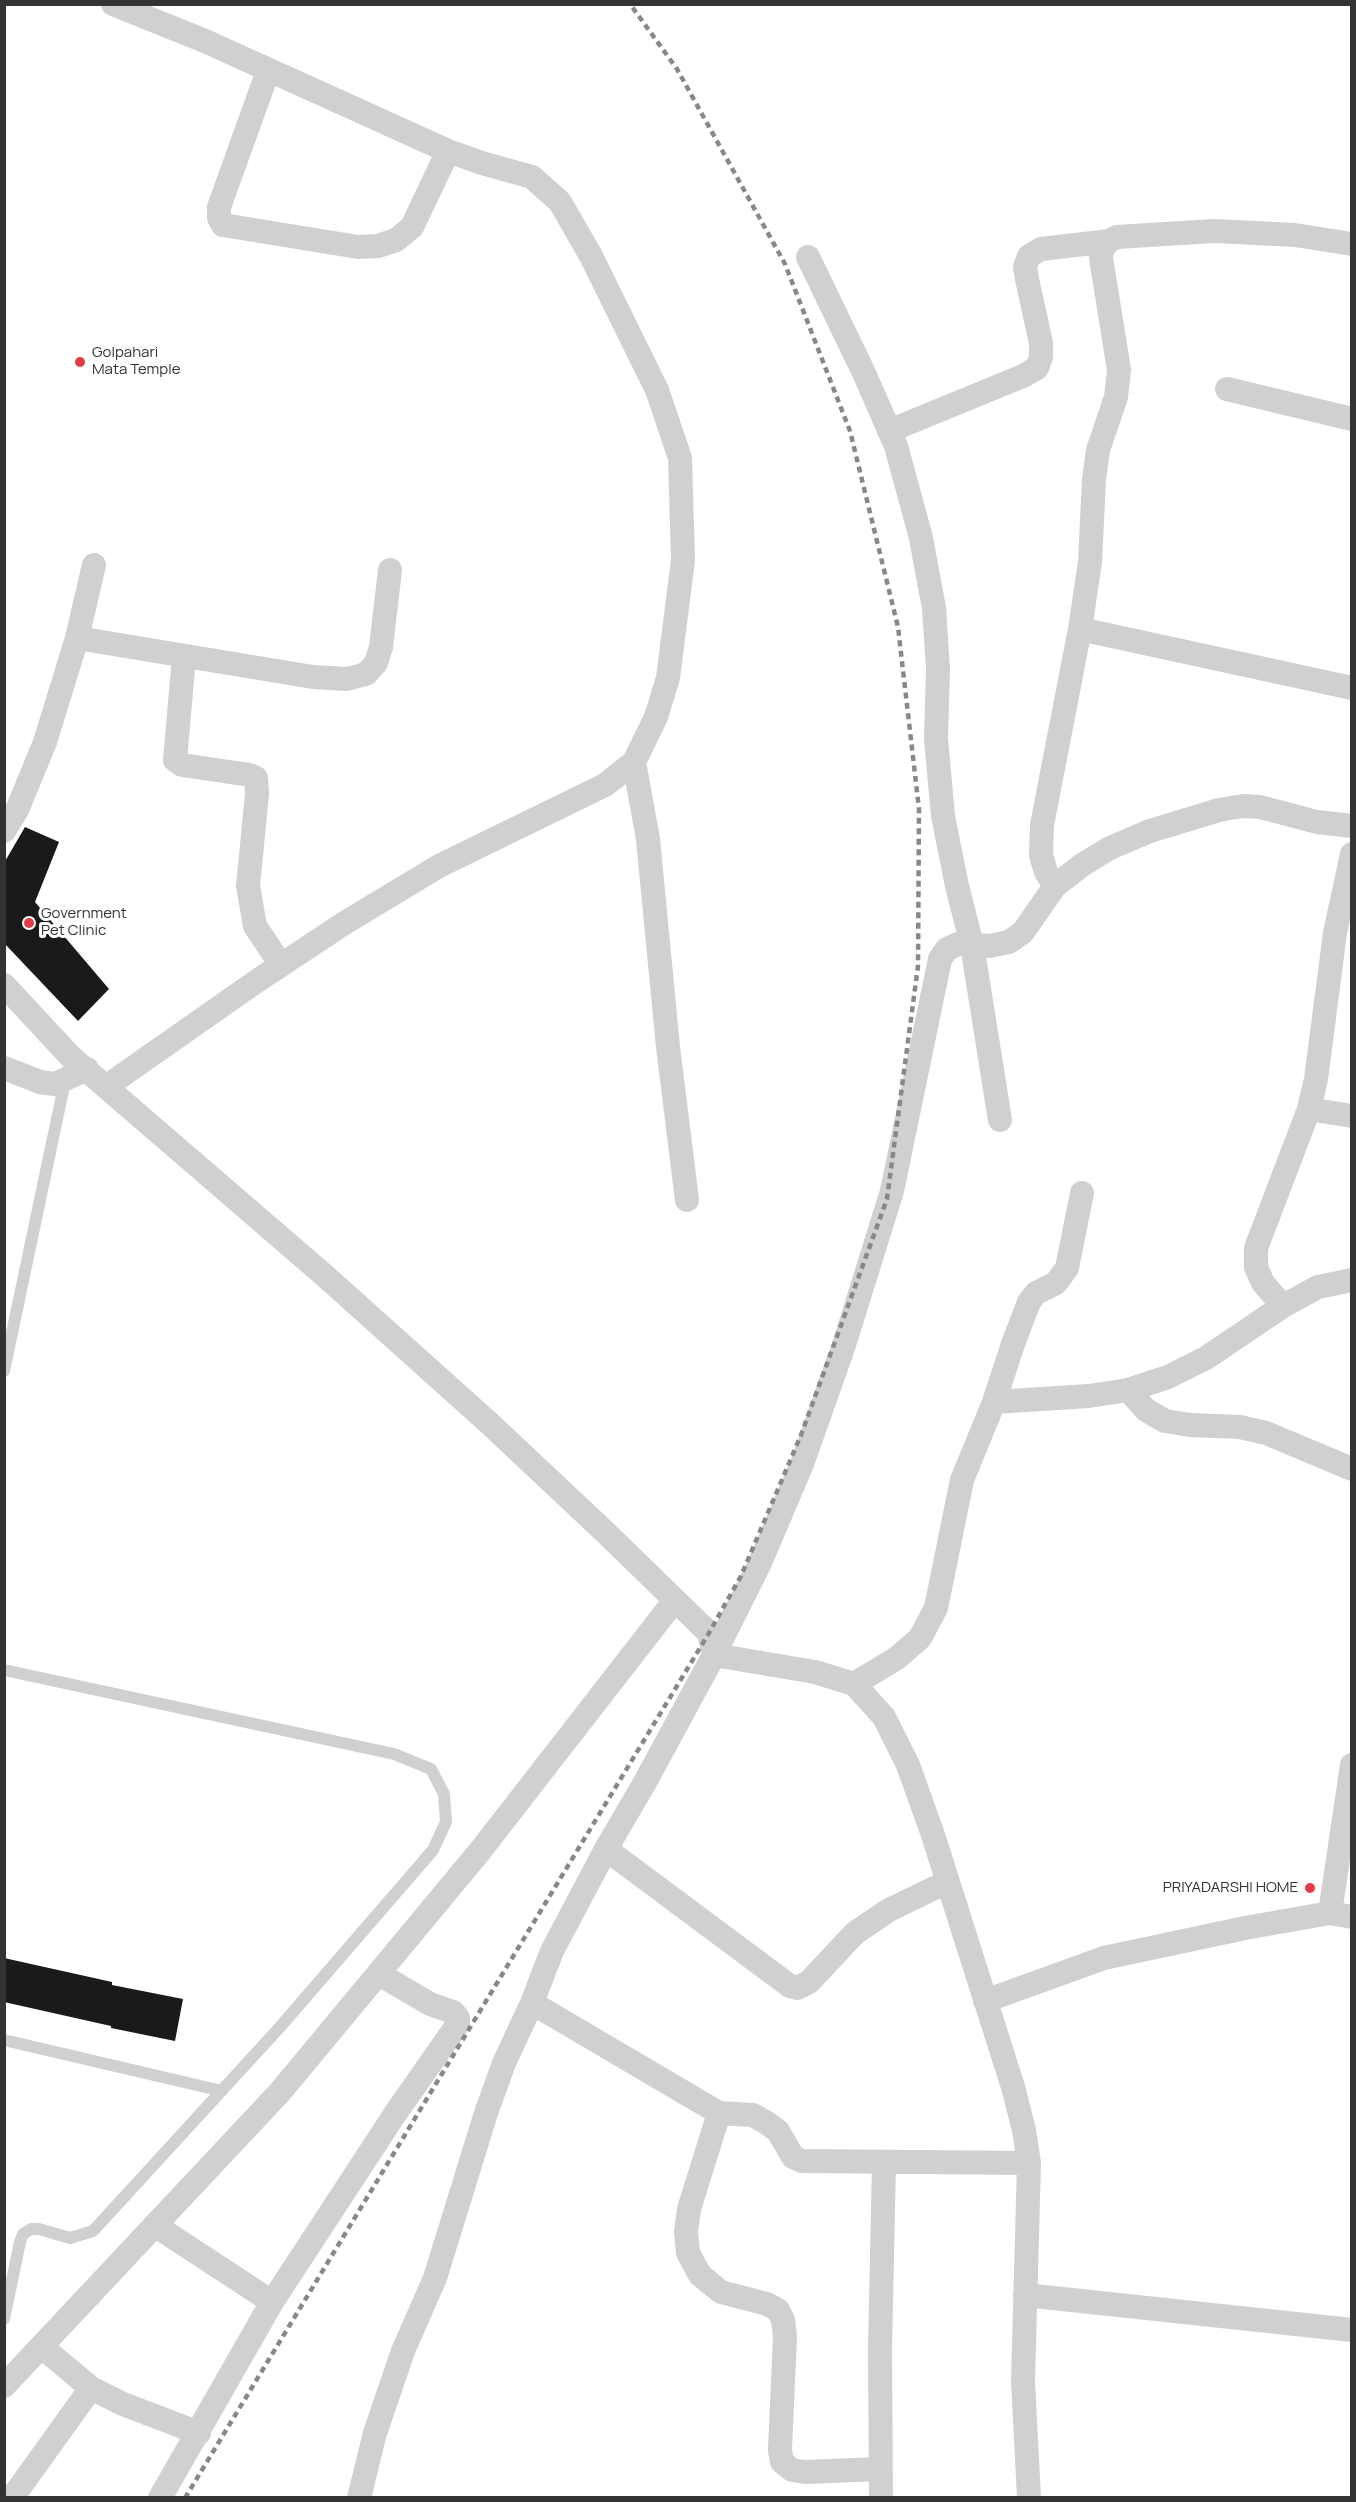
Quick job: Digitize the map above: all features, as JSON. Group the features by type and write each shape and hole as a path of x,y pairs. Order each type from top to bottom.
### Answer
{"street":[{"path":"107,1086 343,924 439,867 605,785 634,762 656,717 668,678 683,560 681,458 657,390 591,256 560,202 532,177 448,151 347,103 268,71 205,40 113,4"},
{"path":"268,71 219,207 219,218 223,225 358,247 378,246 396,240 412,227 448,151"},
{"path":"889,431 1023,376 1036,368 1041,357 1041,343 1025,267 1029,256 1041,249 1108,241 1117,237 1214,231 1295,235 1352,244"},
{"path":"1055,886 1046,872 1041,855 1042,825 1080,629 1090,562 1094,480 1098,450 1116,397 1119,370 1101,258 1102,249 1108,241"},
{"path":"808,257 864,373 896,446 921,538 934,608 939,669 936,739 943,816 972,945 1000,1120"},
{"path":"1227,389 1352,420"},
{"path":"4,831 17,810 45,742 77,638 94,565"},
{"path":"77,638 313,677 347,679 366,674 376,663 381,646 390,570"},
{"path":"1080,629 1352,688"},
{"path":"184,657 175,760 182,765 250,775 256,778 257,794 248,886 255,926 281,965"},
{"path":"634,762 648,839 668,1047 687,1200"},
{"path":"359,2498 375,2433 403,2351 435,2278 486,2113 504,2063 532,2003 552,1951 714,1655 759,1565 802,1464 844,1345 892,1191 940,959 947,949 958,944 988,946 1009,942 1023,932 1055,886 1082,865 1110,848 1150,831 1219,810 1243,806 1260,807 1317,822 1352,826"},
{"path":"1283,1306 1263,1283 1256,1267 1256,1248 1308,1109 1322,1042 1335,933 1352,854"},
{"path":"4,985 70,1056 107,1086 489,1423 709,1633 714,1655"},
{"path":"4,1068 40,1082 55,1083 65,1081 87,1069"},
{"path":"1308,1109 1352,1116"},
{"path":"854,1684 897,1658 920,1638 936,1608 962,1480 994,1402 1029,1302 1036,1293 1056,1283 1067,1268 1082,1193"},
{"path":"994,1402 1089,1396 1128,1390 1168,1377 1206,1358 1283,1306 1318,1287 1352,1280"},
{"path":"1128,1390 1146,1410 1165,1421 1190,1425 1240,1427 1266,1433 1352,1469"},
{"path":"4,2386 280,2092 480,1851 675,1600"},
{"path":"714,1655 815,1672 854,1684 884,1717 908,1765 1016,2098 1024,2130 1029,2163 1023,2381 1029,2498"},
{"path":"985,2001 1104,1958 1245,1928 1341,1915 1352,1765"},
{"path":"606,1849 790,1986 797,1988 809,1982 855,1933 889,1910 947,1882"},
{"path":"160,2498 272,2302 458,2024 458,2018 453,2012 430,2004 379,1974"},
{"path":"532,2003 719,2112 753,2115 767,2123 778,2131 793,2157 802,2161 1029,2163"},
{"path":"719,2112 688,2209 686,2232 688,2253 700,2275 720,2292 767,2304 778,2310 783,2320 785,2336 780,2450 782,2462 792,2470 805,2472 880,2469"},
{"path":"880,2498 884,2163"},
{"path":"156,2226 272,2302"},
{"path":"1025,2295 1352,2330"},
{"path":"42,2347 91,2388 123,2404 199,2433"},
{"path":"12,2498 91,2388"}],"lane":[{"path":"4,1371 65,1081"},
{"path":"4,1670 394,1754 430,1769 444,1794 446,1822 433,1851 222,2091 93,2231 70,2238 39,2229 31,2229 23,2234 4,2319"},
{"path":"4,2040 222,2091"}],"building":[{"name":"Government Pet Clinic","path":"25,827 59,842 35,902 109,989 78,1021 4,943 4,863"},
{"path":"4,1958 112,1982 112,1985 183,1999 175,2041 4,2002"}],"railway":[{"path":"185,2498 709,1633 741,1576 801,1435 887,1199 918,966 919,809 898,627 850,431 785,264 677,69 630,4"}],"place":[{"name":"Golpahari Mata Temple","path":"80,362"},
{"name":"Government Pet Clinic","path":"29,923"},
{"name":"PRIYADARSHI HOME","path":"1310,1888"}]}
